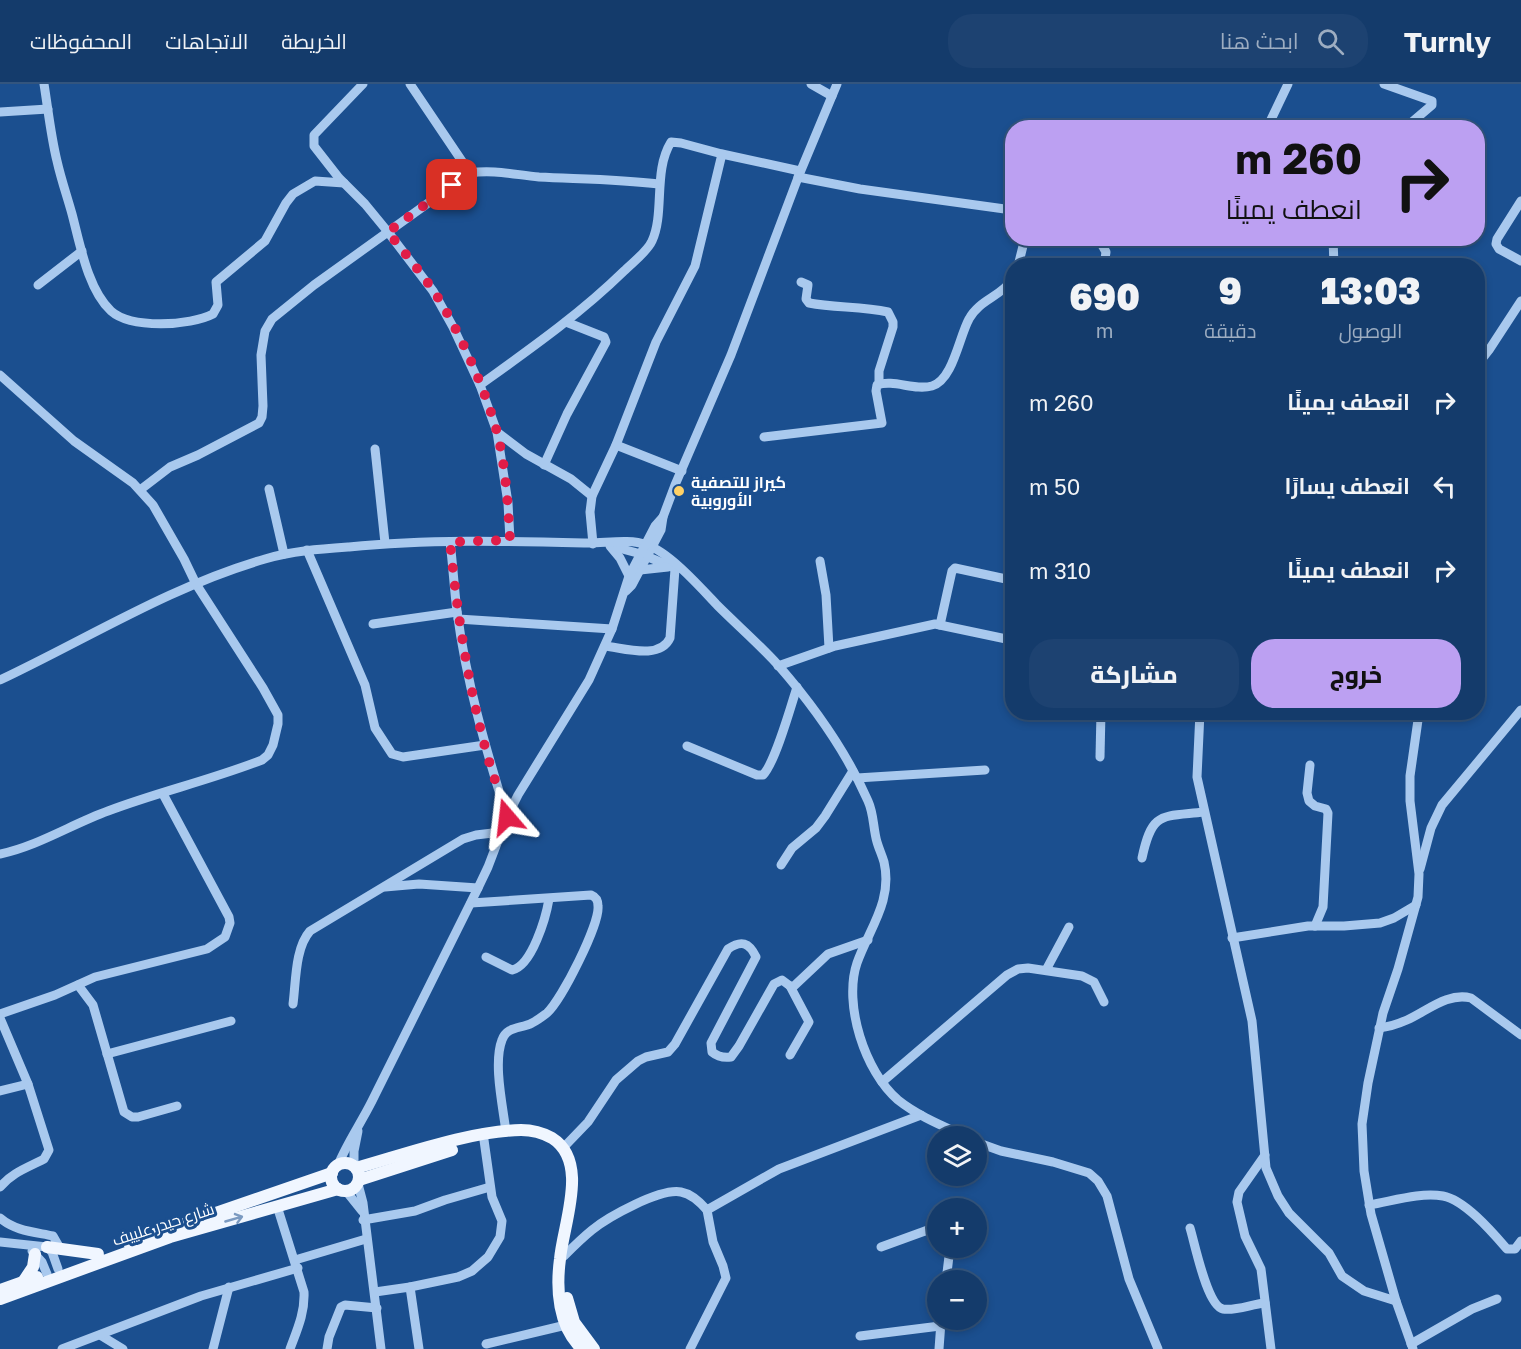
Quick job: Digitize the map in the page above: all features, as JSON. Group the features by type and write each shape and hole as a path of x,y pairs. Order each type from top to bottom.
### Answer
{"main road":[{"path":"357,1174 506,1132 520,1130 542,1134 556,1141 563,1148 571,1169 572,1185 559,1290 569,1333 582,1349"},
{"path":"346,1163 357,1174 354,1188 342,1190 333,1183 335,1169 346,1163"},
{"name":"شارع حيدر علييف","path":"0,1290 335,1169"},
{"name":"شارع حيدر علييف","path":"0,1299 170,1237 342,1190"},
{"path":"46,1247 98,1254"},
{"path":"23,1282 33,1267 31,1249"},
{"path":"562,1253 572,1316 580,1332 594,1349"}],"street":[{"path":"45,84 56,158 82,251 99,296 112,312 122,318 152,324 208,316 215,312 218,305 216,282 265,241 293,194 315,181 344,183"},
{"path":"363,84 314,135 314,146 388,232 433,291 453,327 480,385 497,432 508,503 510,540"},
{"path":"410,84 470,173"},
{"path":"811,84 832,96"},
{"path":"335,1169 358,1128 471,903 507,817 530,774 588,680 605,646 626,591 629,576 644,555 655,526 663,517 731,355 799,174 837,84"},
{"path":"1271,120 1288,84"},
{"path":"1384,84 1432,101 1432,105 1414,120"},
{"path":"0,112 48,109"},
{"path":"480,385 566,322 605,290 649,245 656,227 659,184 671,142 860,189 1005,209"},
{"path":"593,543 590,512 592,496 616,445 656,342 695,266 722,154"},
{"path":"140,490 170,467 259,423 263,406 261,355 265,331 272,319 314,285 470,173 487,171 537,177 626,180 659,184"},
{"path":"1521,201 1496,244 1499,249 1521,261"},
{"path":"38,285 82,251"},
{"path":"764,437 880,424 883,421 875,387 879,384 879,371 893,327 888,312 809,303 806,299 808,285 801,282"},
{"path":"879,384 924,388 937,384 948,371 974,310 1005,288"},
{"path":"1485,356 1521,301"},
{"path":"544,465 567,414 606,342 604,337 566,322"},
{"path":"0,375 74,441 118,471 140,490 159,515 196,584 263,688 278,716 273,746 262,760 209,780 107,811 53,835 0,854"},
{"path":"497,432 544,465 571,479 592,496"},
{"path":"616,445 682,471"},
{"path":"375,449 385,543"},
{"path":"269,489 284,554"},
{"path":"0,680 196,584 266,558 284,554 385,543 510,540 649,545 778,666 814,709 855,775 872,812 877,843 886,873 884,903 856,967 854,1009 866,1054 882,1082 895,1097 921,1115 944,1126"},
{"path":"450,542 458,616 485,745 507,817"},
{"path":"608,545 644,555 676,569"},
{"path":"608,545 620,558 629,576"},
{"path":"307,550 365,685 375,728 392,754 403,757 485,745"},
{"path":"626,591 640,570 644,555"},
{"path":"820,561 826,595 829,648"},
{"path":"940,624 952,571 955,568 1005,579"},
{"path":"640,570 676,569"},
{"path":"605,646 651,651 668,643 676,569"},
{"path":"372,624 458,616 612,629"},
{"path":"778,666 829,648 930,624 940,624 1005,639"},
{"path":"687,746 751,773 763,775 789,713 796,687"},
{"path":"1497,1299 1472,1309 1412,1347 1396,1301 1370,1204 1362,1150 1362,1124 1379,1028 1416,905 1419,874 1431,828 1442,805 1521,710"},
{"path":"1100,757 1101,720"},
{"path":"1200,720 1197,768 1204,812 1252,1021 1265,1155 1269,1174 1289,1213 1329,1253 1342,1276 1358,1288 1396,1301"},
{"path":"1416,720 1410,776 1410,801 1419,874"},
{"path":"1310,765 1307,793 1309,801 1315,806 1326,809 1328,813 1323,907 1315,926"},
{"path":"855,775 985,770"},
{"path":"781,865 792,848 816,828 855,775"},
{"path":"0,1188 18,1171 44,1159 49,1150 28,1084 0,1016 94,977 207,949 219,943 228,930 229,917 163,794"},
{"path":"1142,858 1147,836 1157,820 1204,812"},
{"path":"293,1004 301,947 304,938 317,926 463,839 501,832"},
{"path":"383,887 418,884 478,888"},
{"path":"471,903 591,895 596,897 599,908 573,974 555,1004 531,1024 511,1029 502,1038 499,1070 506,1132"},
{"path":"486,957 512,970 518,968 540,936 549,898"},
{"path":"1232,938 1315,926 1380,923 1416,905"},
{"path":"1046,970 1069,927"},
{"path":"790,986 799,983 828,954 868,940"},
{"path":"563,1148 588,1122 616,1080 638,1061 669,1052 728,949 736,944 744,942 750,946 756,957 710,1048 716,1056 725,1058 735,1053 774,984 782,980 790,986 809,1022 790,1055"},
{"path":"882,1082 1012,971 1018,969 1046,970 1082,976 1092,980 1104,1002"},
{"path":"78,985 93,1005 124,1112 127,1115 138,1117 177,1106"},
{"path":"1379,1028 1395,1025 1452,998 1465,997 1471,998 1521,1035"},
{"path":"107,1054 231,1021"},
{"path":"0,1091 28,1084"},
{"path":"707,1210 779,1169 921,1115"},
{"path":"358,1128 354,1151 381,1349"},
{"path":"375,1292 458,1277 482,1264 495,1246 502,1227 490,1187 487,1136"},
{"path":"987,1146 1074,1168 1094,1176 1104,1188 1107,1196 1129,1279 1158,1349"},
{"path":"1265,1155 1239,1192 1237,1202 1245,1236 1261,1269 1271,1349"},
{"path":"363,1215 415,1211 490,1187"},
{"path":"342,1190 363,1215"},
{"path":"562,1253 592,1230 661,1193 681,1192 697,1199 707,1210 713,1242 726,1278 690,1349"},
{"path":"1370,1204 1425,1196 1446,1197 1470,1212 1507,1249 1515,1249 1521,1241"},
{"path":"277,1206 296,1264 305,1302 290,1349"},
{"path":"0,1218 18,1229 54,1236 62,1250"},
{"path":"1190,1228 1209,1292 1216,1305 1220,1308 1232,1309 1265,1303"},
{"path":"881,1247 927,1230"},
{"path":"62,1349 174,1305 366,1239"},
{"path":"0,1242 31,1249 46,1247 51,1250 52,1271"},
{"path":"31,1249 52,1271"},
{"path":"213,1349 229,1287"},
{"path":"410,1287 418,1349"},
{"path":"327,1349 329,1337 341,1307 345,1305 377,1308"},
{"path":"486,1344 566,1325"},
{"path":"860,1336 927,1325"},
{"path":"939,1349 940,1330"},
{"path":"100,1335 123,1349"}],"place":[{"name":"كيراز للتصفية الأوروبية","path":"679,491"}],"route":[{"path":"452,185 388,232 433,291 453,327 480,385 498,439 508,503 510,540 450,542 457,612 472,690 485,745 507,817"}]}
